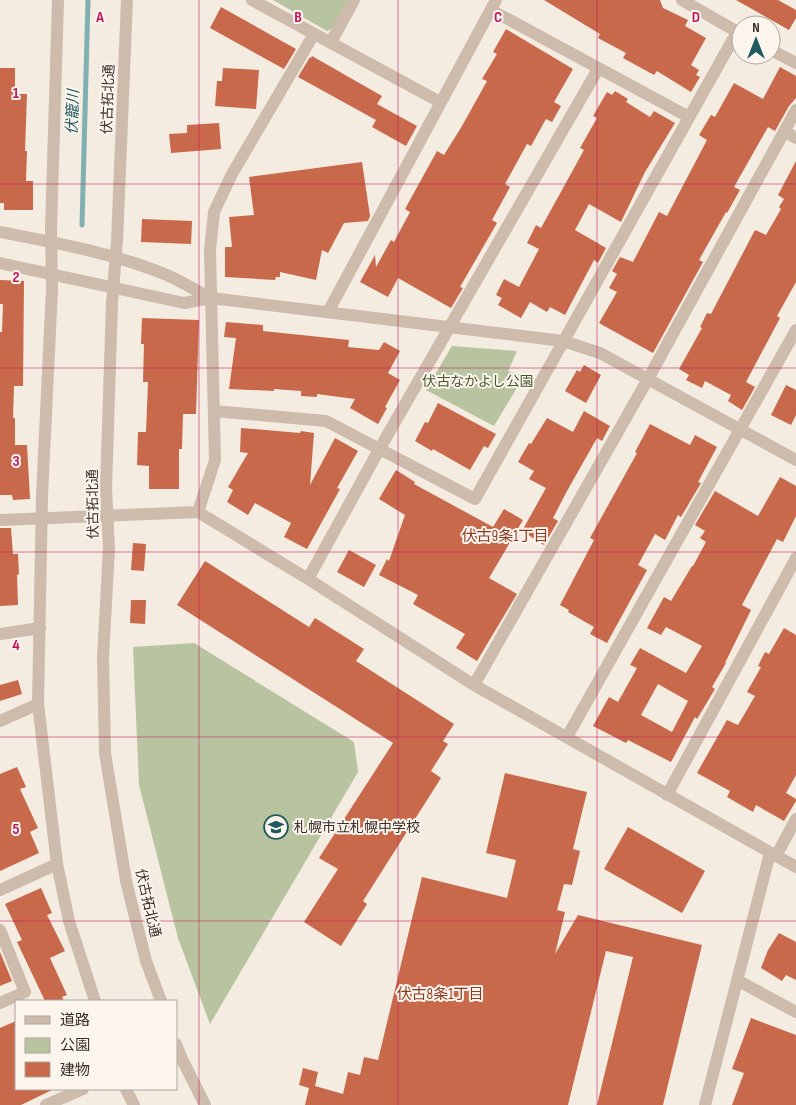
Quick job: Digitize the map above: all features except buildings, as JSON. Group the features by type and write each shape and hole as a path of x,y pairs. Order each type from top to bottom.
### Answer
{"street":[{"path":"58,0 51,274 41,517 38,704 57,864 69,921 95,1000"},
{"name":"伏古拓北通","path":"127,0 106,488 109,549 102,657 105,753 126,882 146,961 161,1000"},
{"path":"252,0 440,102"},
{"path":"331,42 354,0"},
{"path":"682,0 731,28"},
{"path":"328,312 494,5 598,68 689,117"},
{"path":"198,512 215,460 210,250 214,212 232,174 314,34"},
{"path":"214,411 326,421 475,499 689,117 731,46"},
{"path":"781,55 796,62"},
{"path":"308,579 380,448 598,68"},
{"path":"474,685 648,379 796,110"},
{"path":"784,131 796,138"},
{"path":"0,232 116,258 168,275 212,298"},
{"path":"0,262 184,303 212,298 563,341 600,352 796,460"},
{"path":"566,737 796,330"},
{"path":"0,520 198,512 308,579 474,685 796,867"},
{"path":"668,795 796,558"},
{"path":"0,634 40,628"},
{"path":"0,721 38,704"},
{"path":"705,1105 737,980 773,854 796,819"},
{"path":"0,890 57,864"},
{"path":"0,930 25,992 0,1003"},
{"path":"737,980 796,1012"},
{"path":"178,1049 205,1105"},
{"path":"46,1105 81,1090"},
{"path":"126,1090 134,1105"}],"green space":[{"path":"273,0 351,0 336,27 327,31"},
{"name":"伏古なかよし公園","path":"452,346 517,351 508,371 524,376 494,426 426,390"},
{"path":"194,643 354,742 358,772 210,1024 178,938 139,785 133,647"}],"waterway":[{"name":"伏籠川","path":"82,225 88,0"}],"place":[{"name":"札幌市立札幌中学校","path":"276,827"}],"district":[{"name":"伏古9条1丁目","path":"505,536"},
{"name":"伏古8条1丁目","path":"440,994"}]}
